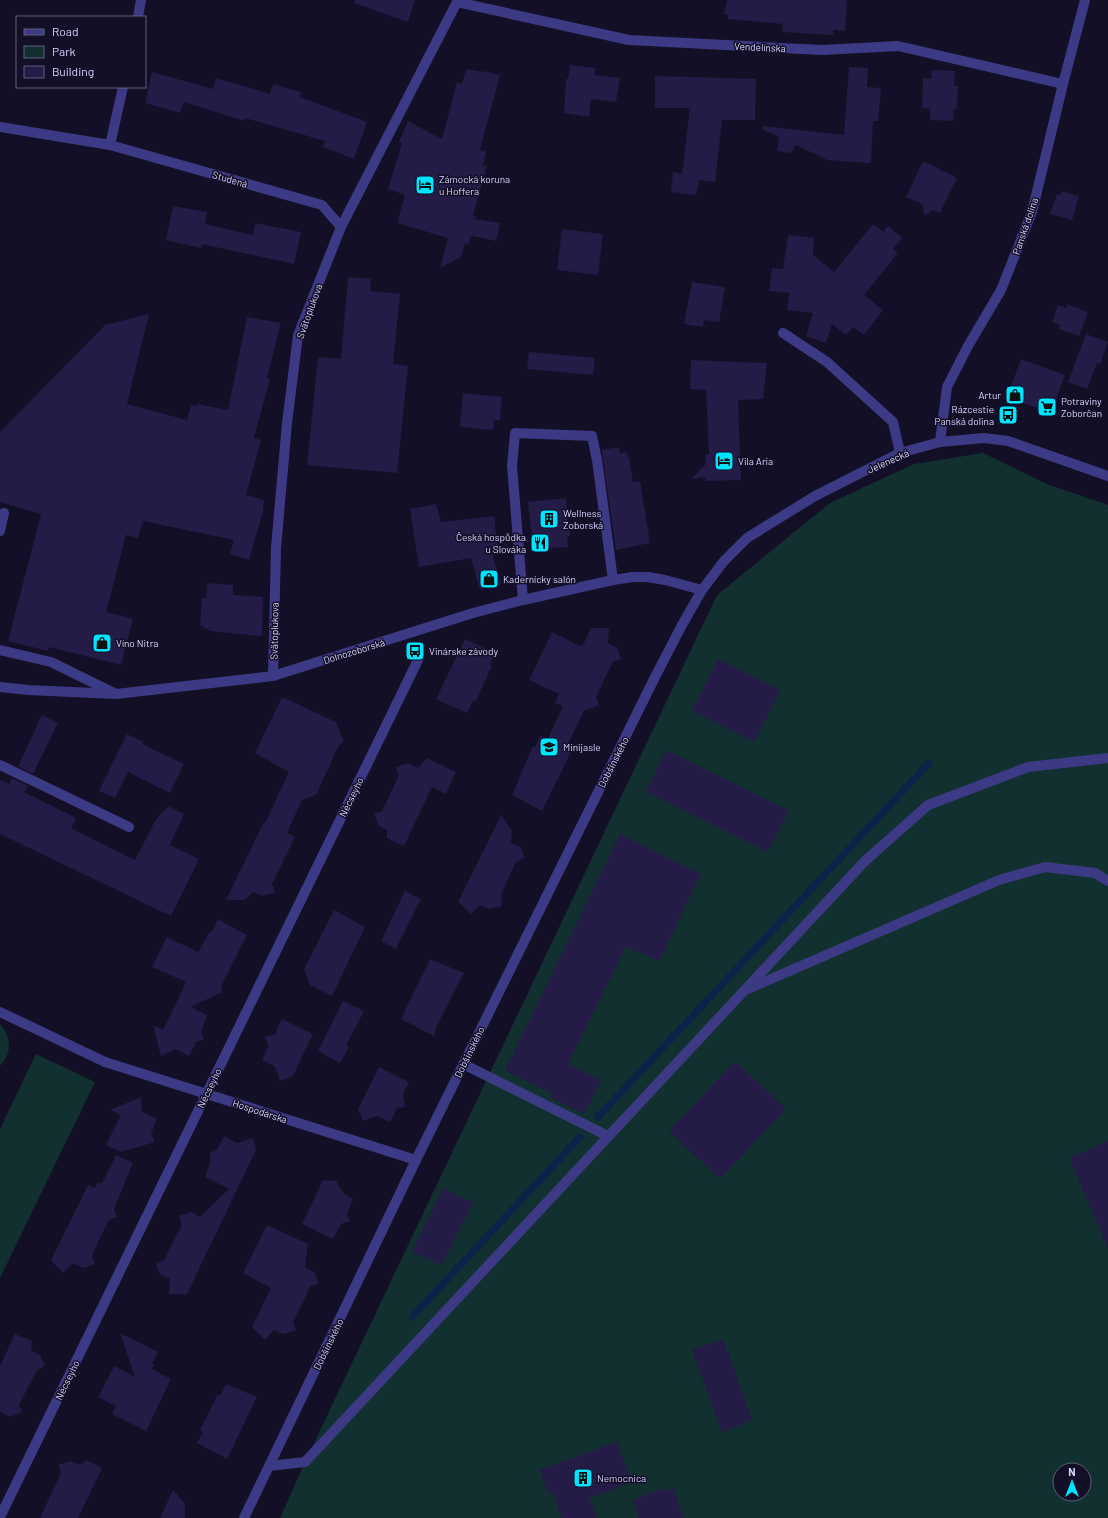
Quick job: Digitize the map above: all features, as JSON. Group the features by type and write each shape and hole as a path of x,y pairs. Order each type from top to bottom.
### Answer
{"street":[{"path":"138,16 141,0"},
{"name":"Panská dolina","path":"940,442 947,387 968,346 1001,290 1032,212 1063,84 1086,0"},
{"name":"Vendelínska","path":"458,1 629,40 822,50 898,46 1063,84"},
{"name":"Svätoplukova","path":"273,676 276,548 287,423 298,335 341,227 458,1"},
{"path":"110,145 123,88"},
{"name":"Studená","path":"0,127 110,145 322,206 341,227"},
{"path":"783,333 827,362 892,422 900,453"},
{"path":"523,600 512,466 516,433 592,436 597,460 613,580"},
{"name":"Jelenecká","path":"702,590 724,561 747,538 815,496 900,453 940,442 984,438 1008,441 1108,476"},
{"path":"0,531 4,513"},
{"name":"Dolnozoborská","path":"0,687 28,690 116,694 273,676 473,613 613,580 633,577 648,577 702,590"},
{"name":"Dobšinského","path":"244,1518 463,1064 655,677 682,624 702,590"},
{"path":"0,650 50,662 116,694"},
{"name":"Nécseyho","path":"0,1517 418,660"},
{"path":"269,1466 305,1462 865,861 928,805 1028,767 1108,758"},
{"path":"0,765 129,827"},
{"path":"744,990 999,880 1045,867 1095,873 1108,881"},
{"name":"Hospodárska","path":"0,1012 105,1062 416,1160"},
{"path":"463,1064 608,1136"}],"green space":[{"path":"983,453 1047,484 1108,505 1108,1518 280,1518 305,1462 717,595 830,503 914,464"},
{"path":"0,1024 7,1034 9,1045 7,1056 0,1066"},
{"path":"36,1054 95,1082 0,1278 0,1129"}],"building":[{"path":"355,0 415,0 408,22 354,3"},
{"path":"727,0 847,0 845,31 833,30 833,35 782,32 783,24 728,19 728,15 724,14"},
{"path":"570,65 595,68 595,75 620,78 616,102 591,99 589,117 564,113 566,79 568,79"},
{"path":"849,67 868,68 867,87 881,88 878,121 873,121 871,163 827,160 796,145 791,153 777,151 779,137 762,129 763,126 844,135"},
{"path":"466,69 500,75 480,150 486,152 483,166 487,166 473,215 476,216 475,219 500,223 496,241 471,236 468,244 465,243 461,257 440,268 448,238 397,223 405,195 388,189 402,143 399,142 408,121 442,139 457,82 462,84"},
{"path":"932,70 955,71 954,86 958,86 957,109 954,109 953,121 930,120 930,109 922,108 923,78 931,79"},
{"path":"152,72 213,89 216,78 270,94 273,84 301,92 300,97 367,122 354,159 323,147 325,141 245,118 244,121 184,102 180,113 145,103"},
{"path":"655,76 756,79 755,120 722,120 715,182 699,180 696,195 671,192 673,172 682,174 690,108 655,108"},
{"path":"923,161 957,178 940,213 933,210 925,216 922,204 906,197"},
{"path":"1062,191 1079,196 1072,220 1050,214 1057,194 1060,195"},
{"path":"173,206 207,212 205,224 253,235 255,223 301,232 294,264 202,244 201,248 166,240"},
{"path":"873,224 883,232 888,226 902,238 893,249 898,253 864,295 883,310 864,335 853,327 846,335 832,324 826,343 806,336 813,313 787,310 789,293 769,291 772,268 783,269 788,235 814,238 813,255 834,272"},
{"path":"562,229 603,234 598,275 557,270"},
{"path":"348,277 371,279 370,291 400,294 393,364 408,366 397,473 307,465 318,357 341,359"},
{"path":"692,282 725,287 719,322 704,320 703,327 684,324"},
{"path":"1067,304 1088,312 1079,336 1059,329 1060,325 1052,322 1058,305 1067,308"},
{"path":"149,314 127,404 187,420 191,405 197,406 197,404 228,410 247,317 281,323 267,378 270,379 254,438 261,440 246,495 264,500 263,511 249,560 230,554 234,540 143,521 138,538 126,535 106,612 133,619 121,665 49,647 48,651 8,641 41,514 0,502 0,432 105,325"},
{"path":"1086,334 1108,342 1100,364 1097,363 1087,389 1068,382"},
{"path":"529,352 595,358 593,375 527,369"},
{"path":"1021,359 1065,375 1051,413 1007,397"},
{"path":"691,360 767,363 763,399 738,400 741,480 706,481 706,477 691,479 706,464 705,455 709,454 706,390 690,389"},
{"path":"463,393 502,397 500,420 494,420 493,430 460,427"},
{"path":"619,447 620,453 627,452 629,457 633,482 640,481 650,543 616,550 602,450"},
{"name":"Wellness Zoborská","path":"566,498 570,536 567,536 568,547 533,549 528,502"},
{"path":"436,504 441,522 494,516 498,552 492,553 501,584 480,590 471,558 419,567 410,509"},
{"path":"207,583 233,585 233,595 263,597 262,636 210,631 200,625 202,598 206,598"},
{"path":"591,628 609,628 608,643 617,648 621,659 613,662 604,680 596,697 599,705 587,710 585,709 568,744 571,752 542,811 512,795 533,746 535,747 541,736 548,738 563,706 555,703 559,694 529,680 552,632 582,647"},
{"path":"465,639 495,653 490,665 492,666 475,702 473,701 467,713 436,699"},
{"path":"718,659 780,690 754,742 692,711"},
{"path":"282,697 336,722 344,742 339,745 316,795 302,800 287,833 295,837 272,884 275,892 263,896 253,892 245,900 226,900 289,772 255,753"},
{"path":"42,715 58,723 33,774 18,766"},
{"path":"127,734 143,742 142,744 184,764 170,793 128,772 115,798 99,791"},
{"path":"666,750 789,811 768,852 646,792"},
{"path":"427,758 456,772 446,794 432,787 404,846 387,838 387,830 379,826 374,814 382,811 399,775 396,767 408,763 418,768"},
{"path":"12,778 28,786 24,792 76,818 71,828 135,860 155,821 168,806 184,814 170,845 199,859 171,916 0,834 0,780 9,784"},
{"path":"501,815 512,831 511,843 520,847 525,858 516,862 501,895 502,906 489,909 480,905 471,914 458,902"},
{"path":"620,834 701,874 659,961 626,946 568,1064 601,1080 584,1114 550,1097 552,1093 505,1071"},
{"path":"405,891 421,899 396,949 381,941"},
{"path":"334,910 365,927 332,996 310,985 304,969"},
{"path":"218,919 247,935 221,987 222,992 191,1007 207,1015 201,1032 204,1039 196,1042 189,1056 175,1049 161,1056 153,1025 163,1030 186,982 152,967 167,937 198,952 209,933 211,933"},
{"path":"430,959 464,973 437,1025 434,1036 401,1019"},
{"path":"343,1001 364,1011 346,1046 349,1047 340,1063 318,1051"},
{"path":"282,1019 313,1034 293,1076 280,1081 275,1067 262,1060 268,1046 265,1037 275,1034"},
{"path":"735,1061 786,1109 720,1179 669,1131"},
{"path":"379,1067 409,1082 403,1094 405,1107 397,1108 390,1122 377,1116 363,1121 358,1109"},
{"path":"141,1097 142,1112 157,1119 151,1134 155,1142 121,1152 106,1145 121,1115 110,1110"},
{"path":"224,1136 237,1143 253,1138 256,1150 187,1294 169,1294 170,1279 161,1275 156,1264 164,1260 182,1225 179,1216 191,1212 200,1217 229,1189 205,1177 211,1161 209,1153 217,1150"},
{"path":"1108,1141 1108,1249 1069,1158"},
{"path":"116,1155 133,1163 114,1209 117,1217 109,1220 100,1238 92,1256 95,1264 83,1268 73,1263 63,1273 51,1260 88,1185 94,1188 98,1183 102,1183"},
{"path":"323,1180 336,1181 344,1194 353,1199 347,1213 350,1221 341,1224 333,1239 302,1224"},
{"path":"443,1188 473,1203 442,1265 412,1252"},
{"path":"267,1225 308,1244 305,1267 314,1272 319,1283 310,1287 293,1322 296,1330 284,1334 274,1330 265,1340 252,1327 271,1288 243,1273"},
{"path":"120,1333 158,1352 152,1363 154,1365 152,1369 171,1379 146,1431 112,1414 116,1406 98,1397 114,1366 135,1377"},
{"path":"15,1334 32,1341 31,1350 40,1355 45,1366 37,1370 19,1405 22,1412 10,1417 0,1412 0,1366"},
{"path":"723,1339 752,1420 722,1432 692,1350"},
{"path":"226,1384 257,1397 227,1459 197,1443 203,1432 200,1430 218,1394 220,1396"},
{"name":"Nemocnica","path":"617,1442 632,1482 589,1498 597,1518 562,1518 552,1492 548,1494 540,1470"},
{"path":"86,1460 102,1468 78,1518 40,1518 61,1473 58,1465 70,1461 80,1465"},
{"name":"Nemocnica","path":"664,1488 665,1491 673,1488 684,1518 639,1518 632,1500"},
{"path":"173,1490 185,1504 185,1518 160,1518"}],"waterway":[{"path":"598,1117 929,763"},
{"path":"412,1317 580,1137"}],"place":[{"name":"Zámocká koruna u Hoffera","path":"425,185"},
{"name":"Artur","path":"1015,395"},
{"name":"Potraviny Zoborčan","path":"1047,407"},
{"name":"Rázcestie Panská dolina","path":"1008,415"},
{"name":"Vila Aria","path":"724,461"},
{"name":"Wellness Zoborská","path":"549,519"},
{"name":"Česká hospůdka u Slováka","path":"540,543"},
{"name":"Kadernícky salón","path":"489,579"},
{"name":"Víno Nitra","path":"102,643"},
{"name":"Vinárske závody","path":"415,651"},
{"name":"Minijasle","path":"549,747"},
{"name":"Nemocnica","path":"583,1478"}]}
